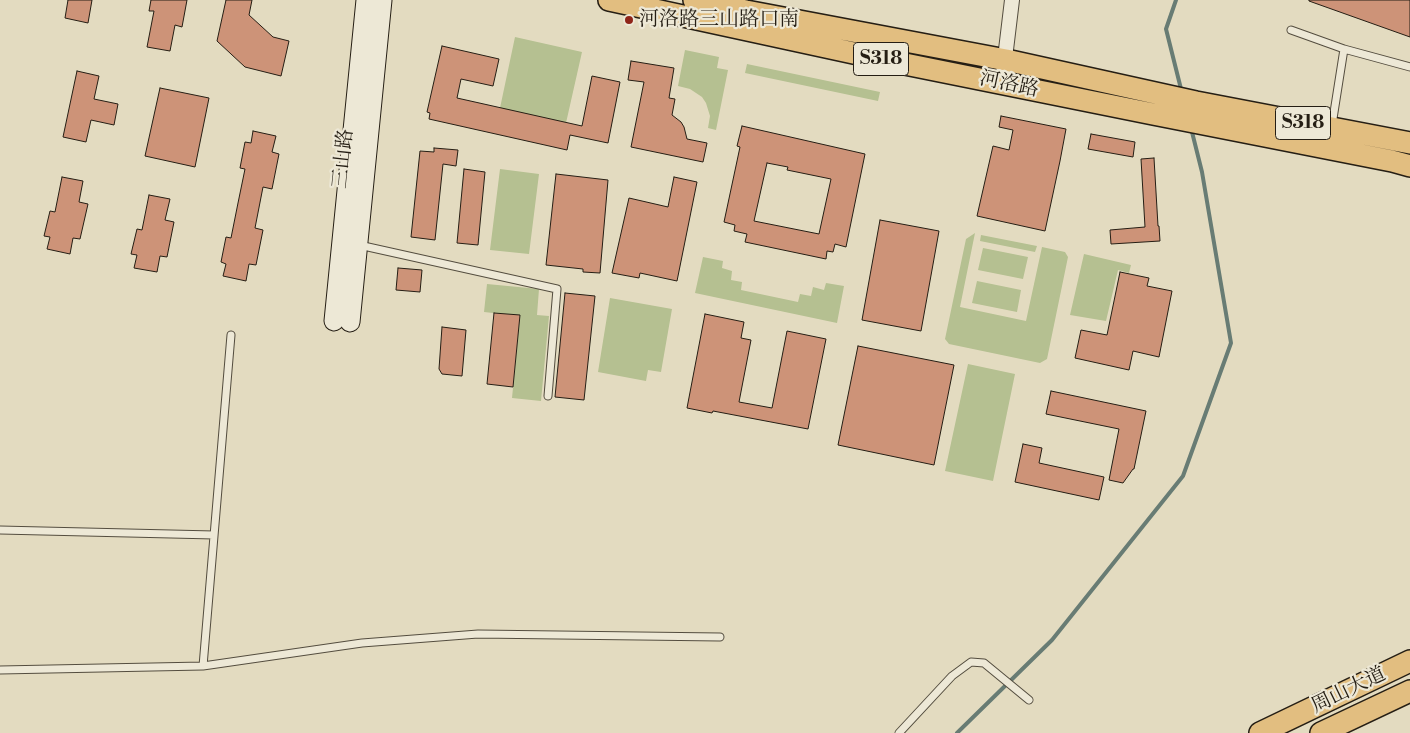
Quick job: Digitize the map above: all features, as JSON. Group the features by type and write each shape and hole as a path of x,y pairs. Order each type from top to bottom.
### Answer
{"main road":[{"name":"河洛路","path":"609,0 895,62 1410,166"},
{"name":"河洛路","path":"694,0 1006,60 1196,102 1410,143"},
{"name":"周山大道","path":"1260,733 1410,661"},
{"name":"周山大道","path":"1321,733 1410,691"}],"street":[{"name":"三山路","path":"350,242 366,0"},
{"name":"三山路","path":"342,322 350,242 382,0"},
{"path":"1002,83 1012,0"}],"lane":[{"path":"1291,30 1344,49 1410,67"},
{"path":"1331,128 1344,49"},
{"path":"350,242 557,289 548,396"},
{"path":"203,666 232,335"},
{"path":"0,530 214,535"},
{"path":"0,670 203,666 362,643 478,634 720,636"},
{"path":"899,733 952,676 971,662 984,663 1029,700"}],"green space":[{"path":"515,37 582,52 566,123 500,108"},
{"path":"685,50 719,57 717,68 728,70 716,130 708,128 710,116 702,97 690,89 678,86"},
{"path":"747,64 880,92 878,101 745,73"},
{"path":"500,169 539,174 529,254 490,250"},
{"path":"975,233 960,307 1026,321 1042,247 1065,252 1068,257 1047,359 1040,363 949,344 945,339 966,239"},
{"path":"981,235 1037,246 1035,252 980,241"},
{"path":"983,248 1028,257 1023,279 978,270"},
{"path":"1084,254 1131,265 1129,273 1118,270 1106,321 1070,315"},
{"path":"703,257 723,261 722,268 732,271 731,280 742,282 741,290 798,302 800,294 811,296 813,287 824,290 826,283 844,286 837,323 695,293"},
{"path":"977,281 1021,290 1017,312 972,303"},
{"path":"487,284 539,289 537,315 549,316 541,401 512,398 520,316 484,312"},
{"path":"610,298 672,309 661,372 648,370 646,381 598,372"},
{"path":"968,364 1015,374 993,481 945,471"}],"building":[{"path":"68,0 92,0 88,23 65,18"},
{"path":"151,0 187,0 182,27 175,25 170,51 147,47 154,11 149,11"},
{"path":"226,0 252,0 249,15 273,37 289,41 281,76 245,67 217,41"},
{"path":"1410,0 1410,37 1309,1"},
{"path":"442,46 499,59 493,86 461,79 457,98 582,126 592,76 620,82 608,143 570,135 567,150 429,119 430,113 427,112"},
{"path":"631,61 674,68 669,98 675,99 672,115 681,122 687,139 707,143 703,162 631,147 644,82 628,80"},
{"path":"77,71 99,76 94,99 118,104 114,125 91,120 86,142 63,137"},
{"path":"160,88 209,98 195,167 145,156"},
{"path":"1001,116 1066,129 1045,231 977,216 993,146 1009,150 1013,130 999,127"},
{"path":"742,126 865,154 846,247 835,244 833,252 827,251 826,259 745,242 747,234 734,231 735,225 724,222 740,147 737,146","holes":["767,163 788,167 787,170 831,179 819,234 754,221"]},
{"path":"253,131 276,136 272,152 279,154 272,189 263,187 255,228 263,230 256,265 249,264 246,281 223,276 226,264 221,262 226,237 231,238 245,169 240,168 245,142 251,143"},
{"path":"1091,134 1135,142 1133,157 1088,149"},
{"path":"434,148 458,150 456,166 443,164 435,240 411,237 420,151 434,152"},
{"path":"1154,158 1160,241 1111,244 1110,230 1145,227 1141,159"},
{"path":"464,169 485,172 478,245 457,243"},
{"path":"556,174 608,180 600,273 583,272 583,269 546,265"},
{"path":"62,177 83,181 79,202 88,204 80,239 73,238 70,254 47,249 50,237 44,236 50,211 55,212"},
{"path":"674,177 697,182 677,281 640,273 639,278 612,273 629,198 668,207"},
{"path":"149,195 170,199 165,220 174,222 167,257 160,256 157,272 134,268 137,255 131,254 137,229 142,230"},
{"path":"880,220 939,231 921,331 862,320"},
{"path":"398,268 422,270 420,292 396,290"},
{"path":"1120,272 1149,278 1147,286 1172,291 1159,357 1133,351 1129,370 1075,358 1081,330 1107,335"},
{"path":"565,293 595,296 584,400 555,397"},
{"path":"494,313 520,315 513,387 487,384"},
{"path":"705,314 744,322 741,338 751,340 739,402 772,408 787,331 826,339 808,429 687,408"},
{"path":"442,327 466,330 462,376 442,374 439,369"},
{"path":"858,346 954,365 934,465 838,445"},
{"path":"1051,391 1146,411 1134,469 1123,483 1109,480 1119,429 1046,414"},
{"path":"1023,444 1042,448 1039,463 1104,477 1099,500 1015,482"}],"waterway":[{"path":"1176,0 1166,29 1182,93"},
{"path":"957,733 1052,640 1183,476 1231,343 1202,172 1191,128"}],"place":[{"name":"河洛路三山路口南","path":"629,20"}]}
